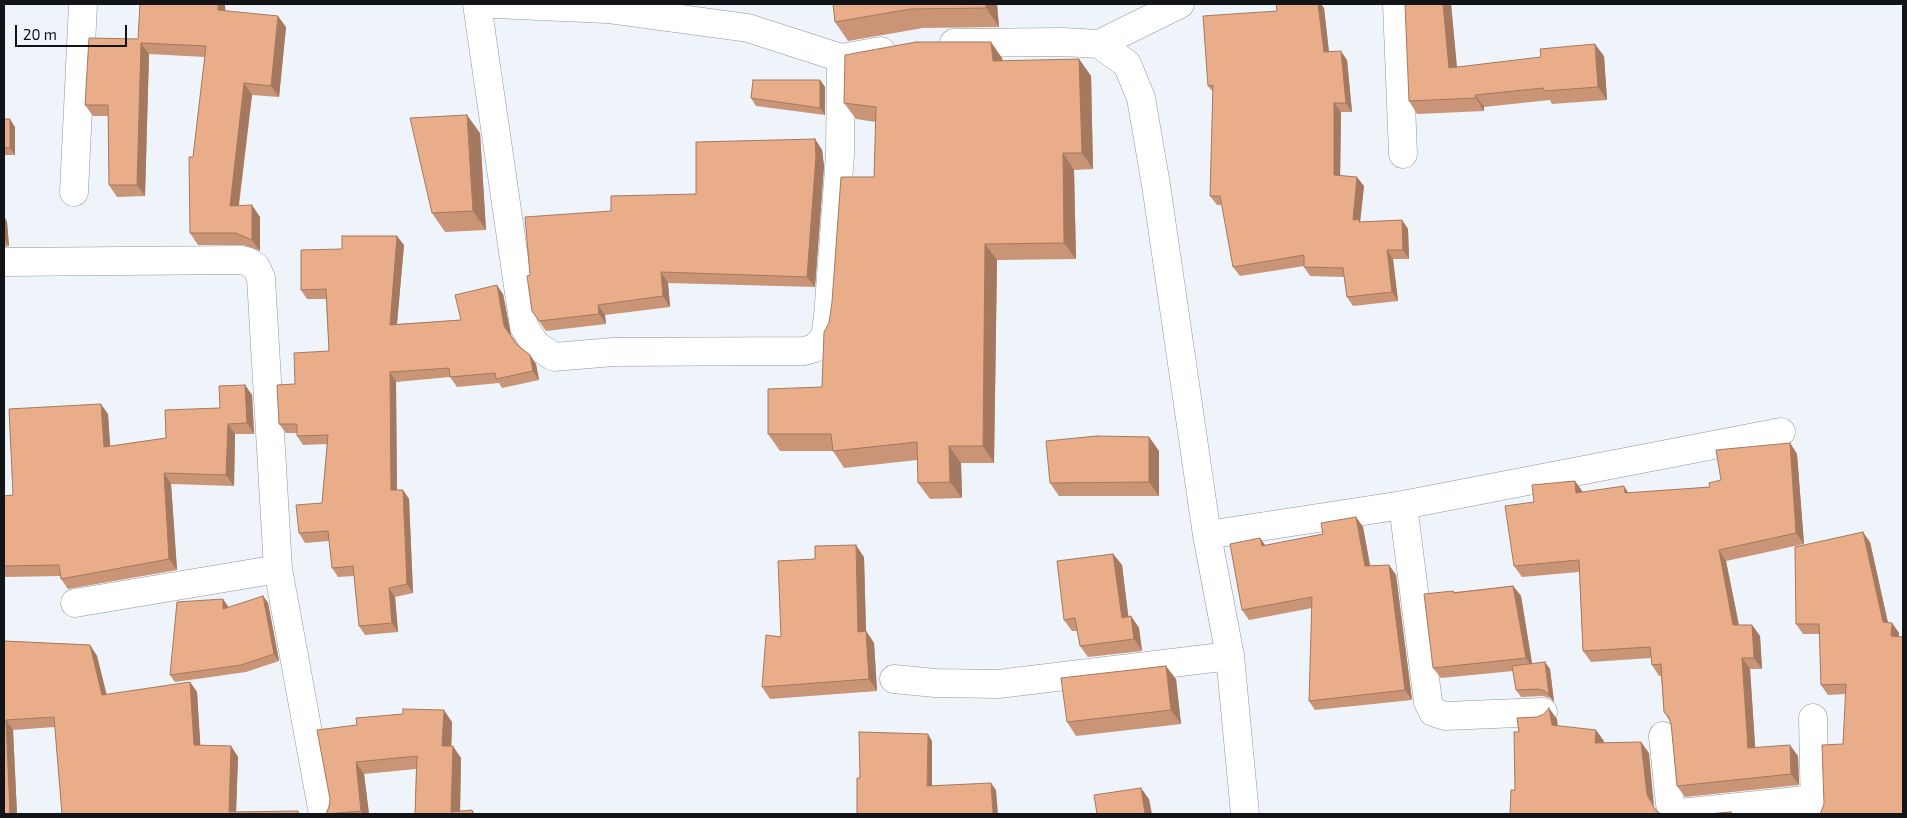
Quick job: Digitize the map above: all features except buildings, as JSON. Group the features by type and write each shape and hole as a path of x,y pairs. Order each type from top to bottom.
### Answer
{"street":[{"path":"74,192 83,4"},
{"path":"477,4 524,326 536,345 554,357 613,352 804,350 815,348 825,337 828,318 840,155 841,58"},
{"path":"494,4 607,9 748,28 841,58 917,44 1063,42 1099,44 1180,4"},
{"path":"1397,4 1403,154"},
{"path":"1099,44 1127,64 1141,98 1158,195 1207,535 1230,656 1245,814"},
{"path":"4,262 241,260 247,261 256,267 261,278 278,569 323,814"},
{"path":"1207,535 1403,505 1781,432"},
{"path":"1403,505 1428,702 1433,712 1445,716 1543,712"},
{"path":"75,603 278,569"},
{"path":"894,679 936,683 998,684 1230,656"},
{"path":"1663,736 1670,804 1676,812 1816,807 1813,718"}]}
